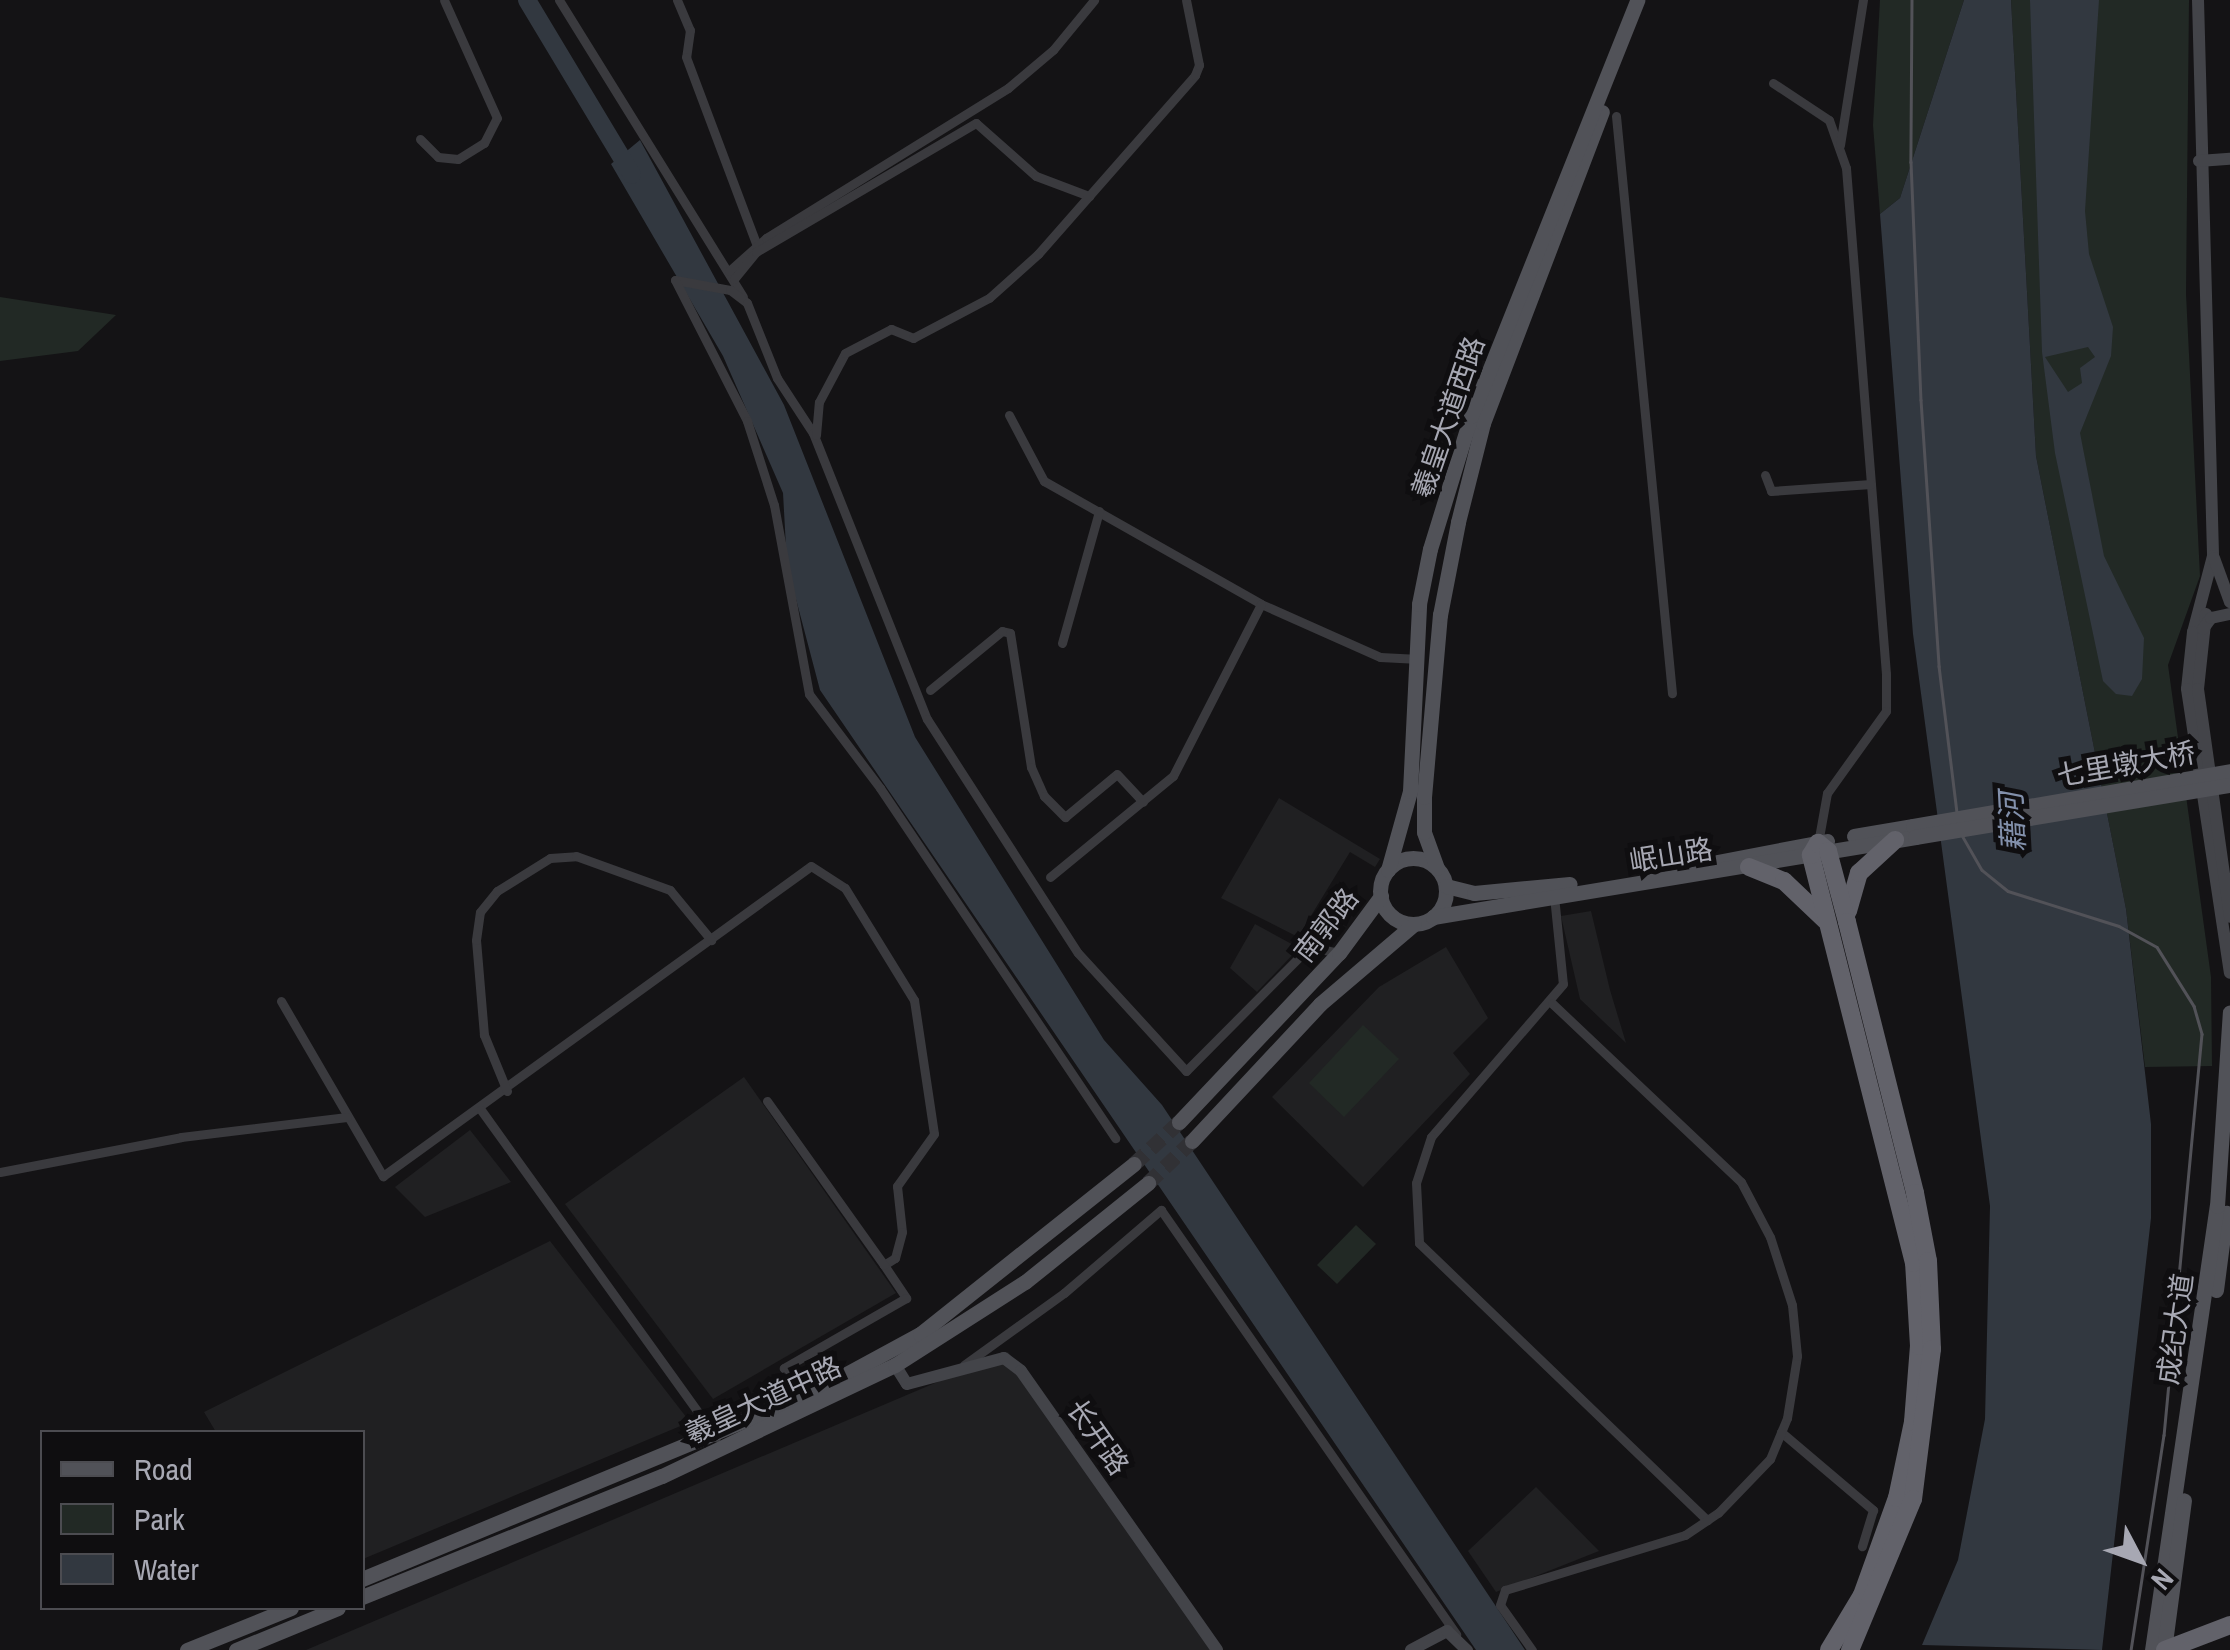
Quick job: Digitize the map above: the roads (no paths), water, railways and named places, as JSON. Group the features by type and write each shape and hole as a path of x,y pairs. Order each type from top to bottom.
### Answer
{"highway":[{"path":"1829,1650 1862,1595 1897,1498 1913,1422 1919,1346 1911,1246 1839,924 1858,874 1895,840"},
{"path":"1819,850 1928,1261 1932,1349 1913,1499 1850,1650"},
{"path":"1749,867 1793,888 1839,924"},
{"path":"2165,1650 2228,1630"},
{"path":"2183,1650 2228,1630"}],"main road":[{"name":"羲皇大道西路","path":"1388,870 1410,790 1414,659 1430,549 1471,416 1637,0"},
{"name":"羲皇大道西路","path":"1437,868 1424,832 1424,797 1440,615 1482,422 1646,0"},
{"path":"2198,0 2199,161 2215,562 2202,631 2202,737 2230,918"},
{"path":"2199,161 2230,159"},
{"path":"2215,562 2230,602"},
{"path":"2215,562 2192,632 2187,689 2230,973"},
{"path":"2202,631 2211,618 2230,614"},
{"name":"七里墩大桥","path":"1914,831 2230,771"},
{"name":"七里墩大桥","path":"1914,831 2230,785"},
{"name":"岷山路","path":"1433,917 1749,867 1914,831"},
{"name":"岷山路","path":"1446,886 1506,892 1895,840 1914,831"},
{"path":"1192,1141 1320,1004 1414,924 1433,917 1446,886 1437,868 1412,858 1388,870 1380,896 1394,918 1414,924"},
{"name":"南郭路","path":"1179,1122 1339,953 1380,896"},
{"name":"成纪大道","path":"2152,1650 2217,1206 2230,1012"},
{"name":"羲皇大道中路","path":"807,1402 920,1334 1134,1164"},
{"name":"成纪大道","path":"2165,1650 2224,1272 2230,1175"},
{"name":"羲皇大道中路","path":"365,1577 896,1365 1025,1282 1148,1183"},
{"name":"长开路","path":"896,1365 907,1384 1004,1358 1021,1372 1217,1650"},
{"name":"羲皇大道中路","path":"365,1596 662,1476 718,1439"},
{"path":"186,1650 286,1610"},
{"path":"236,1650 333,1610"},
{"path":"1411,1650 1433,1635 1456,1634 1467,1650"}],"street":[{"path":"420,139 438,157 458,159 491,136 497,118 444,0"},
{"path":"559,0 747,303 777,378 815,438 927,719 1078,953 1186,1071 1310,947 1339,953"},
{"path":"678,0 690,30 686,57 757,246"},
{"path":"731,280 757,246 1008,88 1053,50 1094,0"},
{"path":"815,438 819,402 845,352 891,329 914,338 989,298 1089,196 1195,76 1199,65 1186,0"},
{"path":"1839,148 1852,102 1863,0"},
{"path":"1774,83 1829,120 1846,168 1886,712 1826,793 1819,850"},
{"path":"1616,116 1672,693"},
{"path":"1089,196 1036,176 976,123 756,252 731,280 678,282 747,421 774,505 809,694 880,788 1115,1138"},
{"path":"1009,415 1044,481 1261,604 1380,657 1414,659"},
{"path":"1764,474 1771,491 1871,484"},
{"path":"1062,643 1099,511"},
{"path":"1050,877 1144,802 1192,750 1261,604"},
{"path":"930,690 1002,631 1010,633 1031,767 1044,796 1065,816 1117,774 1144,802"},
{"path":"507,1091 484,1035 476,940 480,912 497,890 550,858 576,856 670,890 711,940"},
{"path":"281,1001 383,1176 481,1110 811,866 846,888 914,1000 934,1134 897,1186 902,1232 894,1258 884,1265"},
{"path":"1554,896 1563,984 1552,1003 1431,1137 1416,1183 1419,1243 1707,1520"},
{"path":"1532,1650 1500,1604 1505,1590 1685,1535 1707,1520 1770,1459 1781,1432 1797,1356 1792,1305 1748,1196 1552,1003"},
{"path":"768,1101 906,1298 784,1368 807,1402"},
{"path":"481,1110 718,1439"},
{"path":"0,1172 181,1137 347,1117"},
{"path":"961,1367 1064,1293 1161,1210 1456,1634"},
{"path":"1781,1432 1872,1510 1862,1546"}],"water":[{"name":"藉河","path":"1964,0 2011,0 2036,456 2126,909 2151,1124 2151,1218 2102,1650 1922,1645 1958,1560 1985,1419 1990,1206 1913,634 1880,214 1900,198"},
{"path":"2030,0 2099,0 2085,211 2089,254 2113,327 2111,356 2080,433 2104,556 2144,638 2142,679 2132,696 2116,694 2103,681 2055,453 2042,352","holes":["2088,347 2095,357 2080,368 2082,383 2068,392 2045,357"]},
{"path":"640,140 784,405 915,737 1104,1040 1162,1105 1525,1650 1476,1650 820,690 787,565 783,493 723,356 611,164"}],"waterway":[{"path":"527,0 632,175"}],"tunnel":[{"path":"1134,1164 1179,1122"},
{"path":"1148,1183 1192,1141"}],"tram line":[{"path":"1912,0 1911,162 1921,400 1939,666 1959,830 1982,870 2008,891 2119,926 2157,947 2194,1006 2202,1034 2164,1435 2131,1650"}]}
